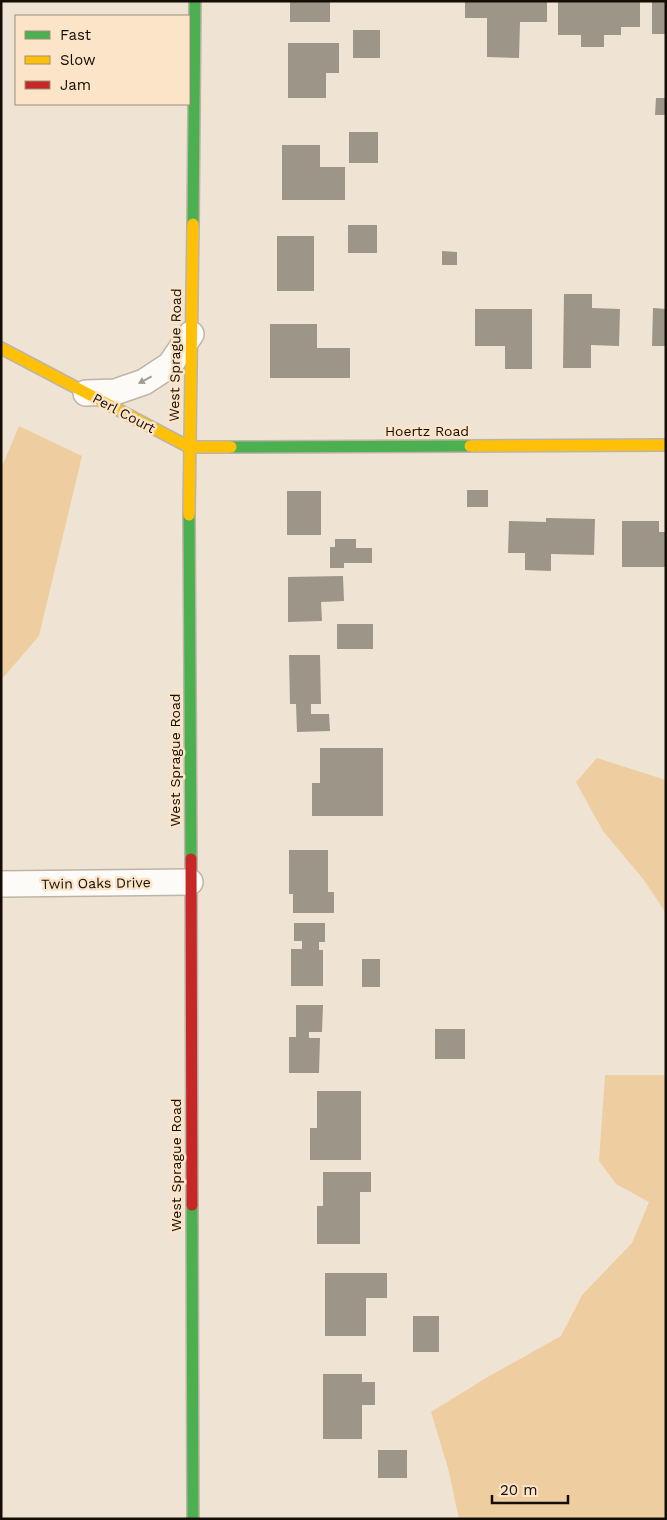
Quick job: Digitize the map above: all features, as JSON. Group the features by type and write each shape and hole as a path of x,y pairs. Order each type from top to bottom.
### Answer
{"street":[{"name":"West Sprague Road","path":"193,1519 189,447 195,116 195,1"},
{"name":"Perl Court","path":"86,393 115,392 144,382 170,365 191,334"},
{"name":"Perl Court","path":"1,348 189,447"},
{"name":"Hoertz Road","path":"189,447 666,445"},
{"name":"Twin Oaks Drive","path":"1,884 190,882"}],"shaded area":[{"path":"19,426 82,456 39,636 1,680 1,469"},
{"path":"597,758 666,780 666,913 644,880 603,831 576,782"},
{"path":"605,1075 666,1075 666,1519 459,1519 448,1468 431,1412 486,1378 561,1336 582,1295 632,1243 649,1202 616,1184 599,1161"}],"building":[{"path":"290,1 330,1 330,22 290,22"},
{"path":"465,1 547,1 547,22 520,22 519,58 487,57 487,18 465,18"},
{"path":"558,1 640,1 640,27 621,27 621,35 604,35 604,47 581,47 581,35 558,35"},
{"path":"652,1 666,1 666,34 652,34"},
{"path":"353,30 380,30 380,58 353,58"},
{"path":"288,43 339,43 339,73 326,73 326,98 288,98"},
{"path":"656,98 666,98 666,115 655,115"},
{"path":"349,132 378,132 378,163 349,163"},
{"path":"282,145 320,145 320,167 345,167 345,200 282,200"},
{"path":"348,225 377,225 377,253 348,253"},
{"path":"277,236 314,236 314,291 277,291"},
{"path":"442,251 457,252 457,265 442,265"},
{"path":"564,294 592,294 592,308 620,309 619,346 591,345 591,368 563,368"},
{"path":"653,308 666,309 666,346 652,346"},
{"path":"475,309 532,309 532,369 505,369 505,346 475,346"},
{"path":"270,324 317,324 317,348 350,348 350,378 270,378"},
{"path":"467,490 488,490 488,507 467,507"},
{"path":"287,491 321,491 321,535 287,535"},
{"path":"546,518 595,519 594,555 551,554 551,571 525,570 525,553 508,553 509,521 546,522"},
{"path":"622,521 659,521 659,532 666,532 666,567 622,567"},
{"path":"335,539 356,539 356,548 372,548 372,563 344,563 344,568 330,568 330,547 335,547"},
{"path":"343,576 344,601 321,602 322,621 288,622 288,577"},
{"path":"337,624 373,624 373,649 337,649"},
{"path":"289,655 320,655 321,704 311,704 311,714 329,714 330,731 297,732 296,704 290,704"},
{"path":"320,748 383,748 383,816 312,816 312,783 320,783"},
{"path":"289,850 328,850 328,892 334,892 334,913 293,913 293,894 289,894"},
{"path":"294,923 325,923 325,942 319,942 319,950 323,950 323,986 291,986 291,949 302,949 302,941 294,941"},
{"path":"362,959 380,959 380,987 362,987"},
{"path":"296,1005 323,1005 322,1032 309,1032 309,1038 320,1038 319,1073 289,1073 289,1037 296,1037"},
{"path":"435,1029 465,1029 465,1059 435,1059"},
{"path":"317,1091 361,1091 361,1160 310,1160 310,1128 317,1128"},
{"path":"323,1172 371,1172 371,1192 360,1192 360,1244 317,1244 317,1206 323,1206"},
{"path":"325,1273 387,1273 387,1298 366,1298 366,1336 325,1336"},
{"path":"413,1316 439,1316 439,1352 413,1352"},
{"path":"323,1374 362,1374 362,1382 375,1382 375,1405 362,1405 362,1439 323,1439"},
{"path":"378,1450 407,1450 407,1478 378,1478"}],"traffic: fast":[{"path":"193,224 195,1"},
{"path":"231,447 470,446"},
{"path":"189,515 191,859"},
{"path":"192,1205 193,1519"}],"traffic: slow":[{"path":"189,515 193,224"},
{"path":"1,348 189,447 231,447"},
{"path":"470,446 666,445"}],"traffic: jam":[{"path":"191,859 192,1205"}]}
